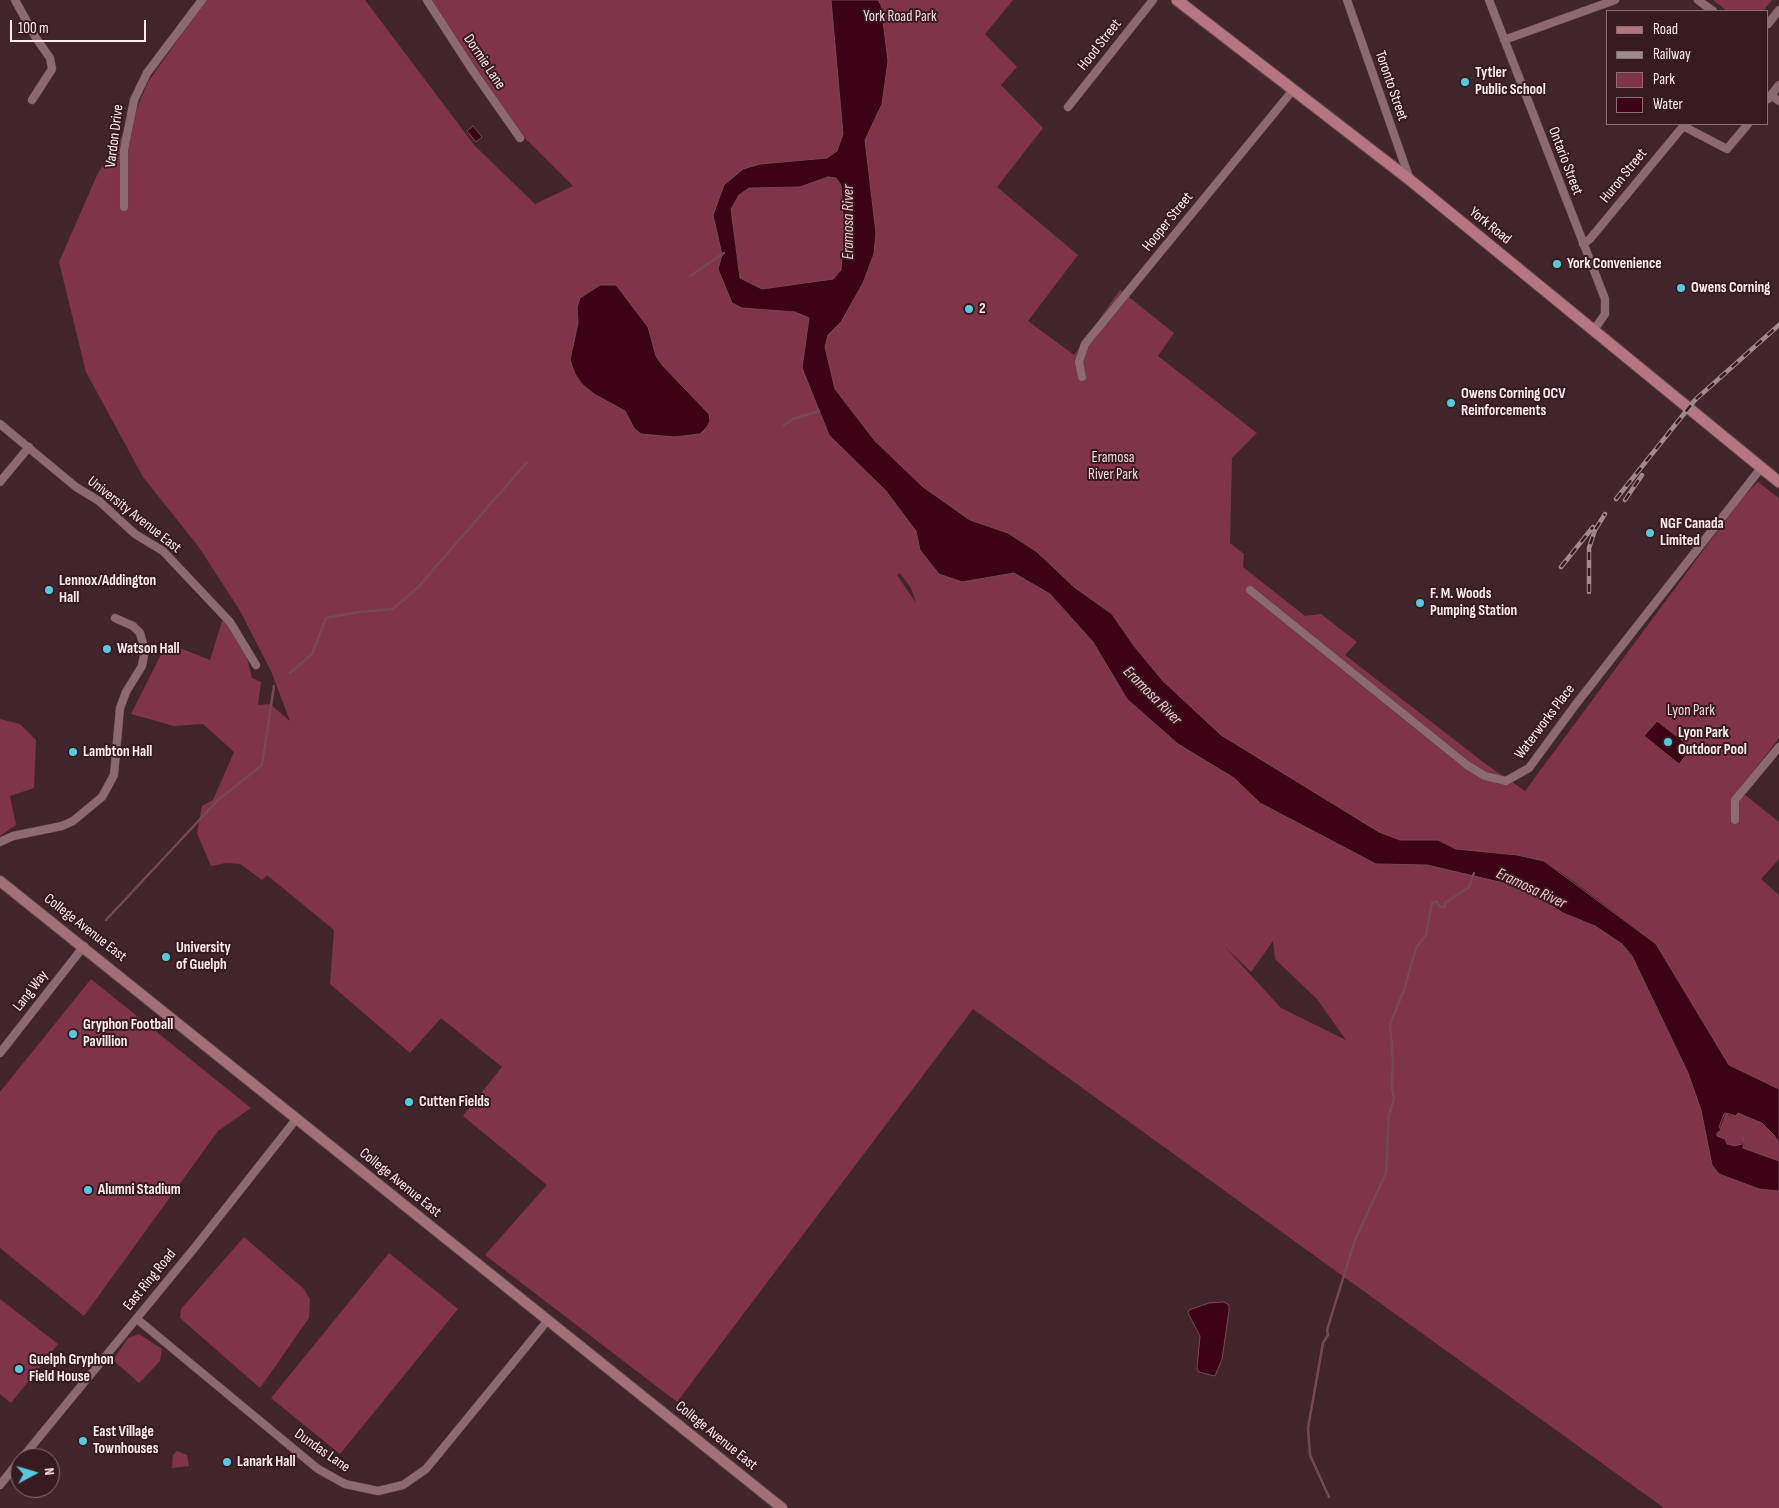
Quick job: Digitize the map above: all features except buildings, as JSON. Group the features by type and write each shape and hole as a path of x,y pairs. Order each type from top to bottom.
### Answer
{"main road":[{"name":"York Road","path":"1177,0 1410,180 1779,482"}],"street":[{"path":"16,0 36,38 50,58 52,69 32,100"},
{"name":"Vardon Drive","path":"124,207 124,150 134,100 147,73 202,0"},
{"name":"Dormie Lane","path":"427,0 472,71 520,138"},
{"name":"Hood Street","path":"1068,108 1152,0"},
{"name":"Toronto Street","path":"1347,0 1410,180"},
{"name":"Ontario Street","path":"1489,0 1606,305 1605,314 1594,330"},
{"path":"1504,40 1615,0"},
{"path":"1698,0 1712,10"},
{"path":"1769,23 1779,10"},
{"path":"1779,84 1769,97 1779,101"},
{"name":"Hooper Street","path":"1082,377 1079,362 1085,344 1293,90"},
{"path":"1684,125 1727,150 1747,125"},
{"name":"Huron Street","path":"1582,244 1590,239 1684,125"},
{"name":"University Avenue East","path":"0,424 76,487 99,501 135,534 163,551 230,622 256,665"},
{"path":"0,482 29,447"},
{"name":"Waterworks Place","path":"1250,590 1468,765 1485,776 1506,781 1529,768 1576,704 1762,468"},
{"path":"0,842 13,836 62,826 73,821 102,797 114,775 120,708 126,692 142,666 145,650 140,633 133,626 115,618"},
{"path":"1734,820 1735,800 1779,747"},
{"name":"College Avenue East","path":"0,881 84,946 782,1508"},
{"name":"Lang Way","path":"0,1052 84,946"},
{"name":"East Ring Road","path":"30,1448 137,1319 297,1118"},
{"name":"Dundas Lane","path":"137,1319 318,1469 345,1484 378,1491 403,1486 426,1469 548,1320"},
{"name":"East Ring Road","path":"0,1485 10,1473"}],"green space":[{"path":"206,0 365,0 475,146 535,204 573,186 523,136 428,0 831,0 843,134 837,151 827,158 760,164 713,215 722,255 718,269 742,308 795,312 809,318 802,368 829,435 886,491 916,531 920,550 962,582 1014,573 1050,594 1093,642 1127,699 1178,744 1234,778 1260,803 1376,864 1427,865 1525,888 1563,913 1595,926 1622,944 1632,956 1688,1073 1701,1110 1712,1165 1719,1174 1759,1189 1779,1191 1779,1508 1664,1508 973,1009 677,1402 485,1255 547,1185 463,1116 502,1067 441,1018 410,1053 330,984 334,930 267,875 262,880 240,864 226,863 211,866 197,833 202,806 213,800 234,752 203,724 174,726 131,714 167,643 210,660 224,615 245,650 252,678 261,682 258,705 270,704 290,721 271,671 239,609 198,546 143,477 86,372 59,262 98,173 131,122 148,82","holes":["900,573 911,588 916,603 897,575","1273,941 1275,959 1317,999 1346,1040 1281,1008 1224,946 1251,972"]},
{"name":"Eramosa River Park","path":"878,0 1013,0 985,34 1017,67 1001,85 1043,128 997,187 1078,255 1028,321 1074,355 1120,290 1174,333 1158,356 1257,433 1232,458 1230,543 1244,554 1243,567 1305,616 1321,614 1357,642 1345,655 1487,765 1525,791 1742,498 1758,482 1779,498 1779,738 1739,790 1779,822 1779,859 1761,879 1779,895 1779,1089 1729,1065 1656,944 1576,883 1544,861 1517,855 1456,849 1438,840 1400,840 1379,832 1220,735 1163,681 1134,646 1112,614 1074,587 1037,552 1008,533 970,520 923,487 875,441 835,389 825,347 828,335 841,322 863,283 874,254 876,233 865,140 882,104 881,5"},
{"path":"1713,0 1772,0 1764,10 1726,10"},
{"path":"828,177 836,178 841,185 844,226 841,270 833,280 762,289 740,278 731,209 739,195 749,188 800,187"},
{"path":"0,719 20,724 36,740 34,788 10,796 16,825 0,836"},
{"name":"Alumni Stadium","path":"91,979 251,1108 218,1131 84,1316 0,1248 0,1092"},
{"path":"1726,1113 1730,1116 1738,1113 1744,1114 1762,1123 1779,1143 1779,1161 1742,1148 1744,1143 1742,1140 1740,1146 1735,1146 1726,1144 1725,1139 1717,1136"},
{"path":"244,1237 303,1288 310,1299 309,1318 260,1388 180,1318 181,1309"},
{"path":"389,1253 458,1309 340,1454 271,1398"},
{"name":"Guelph Gryphon Field House","path":"0,1299 58,1344 11,1403 0,1394"},
{"path":"139,1334 162,1349 160,1361 139,1383 113,1360 128,1338"},
{"path":"177,1451 187,1455 189,1466 172,1468 173,1455"}],"water":[{"name":"Eramosa River","path":"831,0 878,0 881,5 888,61 882,104 865,140 876,233 874,254 863,283 841,322 828,335 825,347 835,389 875,441 923,487 970,520 1008,533 1037,552 1074,587 1112,614 1134,646 1163,681 1221,735 1379,832 1400,840 1438,840 1456,849 1517,855 1544,861 1656,944 1729,1065 1779,1089 1779,1143 1762,1123 1738,1113 1736,1116 1724,1114 1719,1127 1721,1130 1717,1133 1717,1136 1725,1139 1727,1144 1735,1146 1742,1144 1743,1137 1743,1148 1779,1161 1779,1191 1759,1189 1719,1174 1712,1165 1701,1110 1688,1073 1632,956 1622,944 1595,926 1563,913 1525,888 1427,865 1376,864 1260,803 1234,778 1178,744 1127,699 1093,642 1050,594 1014,573 962,582 939,574 920,550 916,531 886,491 829,435 802,368 809,318 795,312 742,308 732,303 718,269 722,255 713,215 724,185 743,169 760,164 827,158 837,151 843,134","holes":["828,177 836,178 841,185 844,226 841,270 833,279 762,289 740,278 731,209 739,195 749,188 800,187"]},
{"path":"473,126 482,137 476,142 467,131"},
{"path":"600,285 616,285 648,327 656,356 662,365 709,414 710,421 700,434 674,437 641,434 634,428 625,411 594,394 582,384 575,374 570,360 578,323 577,307 580,298"},
{"name":"Lyon Park Outdoor Pool","path":"1657,721 1692,748 1679,764 1644,736"},
{"path":"1224,1302 1229,1305 1229,1311 1222,1359 1215,1376 1199,1372 1197,1368 1200,1336 1188,1313 1189,1310 1209,1303"}],"waterway":[{"path":"690,276 724,253"},
{"path":"783,426 793,419 819,411"},
{"path":"290,673 312,654 326,618 359,612 393,609 419,586 527,462"},
{"path":"106,920 218,800 262,765 274,686"},
{"path":"1329,1497 1310,1455 1308,1428 1323,1343 1328,1335 1327,1330 1355,1240 1386,1173 1389,1116 1394,1098 1390,1024 1404,990 1416,948 1426,935 1432,903 1436,901 1440,907 1445,907 1445,903 1469,887 1474,873"}],"railway":[{"path":"1616,499 1695,400 1779,325"},
{"path":"1625,500 1642,475"},
{"path":"1589,592 1589,548 1595,530 1605,514"},
{"path":"1561,567 1593,527"}],"place":[{"name":"Tytler Public School","path":"1465,82"},
{"name":"York Convenience","path":"1557,264"},
{"name":"Owens Corning","path":"1681,288"},
{"name":"2","path":"969,309"},
{"name":"Owens Corning OCV Reinforcements","path":"1451,403"},
{"name":"NGF Canada Limited","path":"1650,533"},
{"name":"Lennox/Addington Hall","path":"49,590"},
{"name":"F. M. Woods Pumping Station","path":"1420,603"},
{"name":"Watson Hall","path":"107,649"},
{"name":"Lyon Park Outdoor Pool","path":"1668,742"},
{"name":"Lambton Hall","path":"73,752"},
{"name":"University of Guelph","path":"166,957"},
{"name":"Gryphon Football Pavillion","path":"73,1034"},
{"name":"Cutten Fields","path":"409,1102"},
{"name":"Alumni Stadium","path":"88,1190"},
{"name":"Guelph Gryphon Field House","path":"19,1369"},
{"name":"East Village Townhouses","path":"83,1441"},
{"name":"Lanark Hall","path":"227,1462"}],"park label":[{"name":"York Road Park","path":"900,17"},
{"name":"Lyon Park","path":"1691,711"}]}
